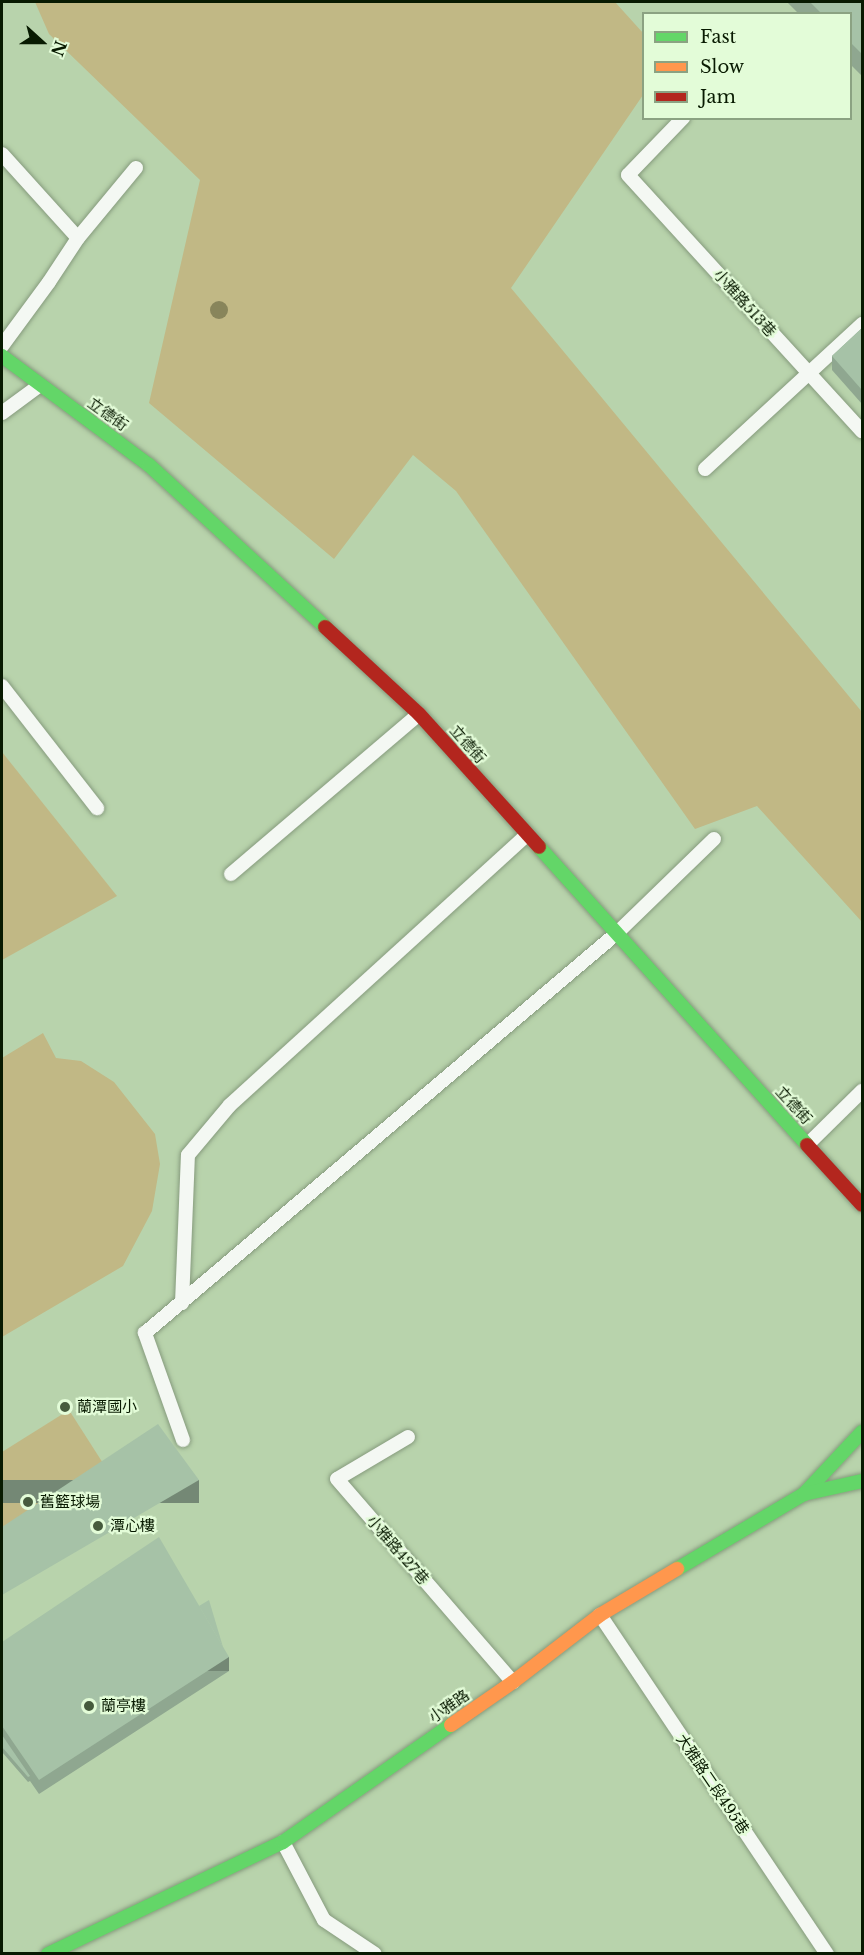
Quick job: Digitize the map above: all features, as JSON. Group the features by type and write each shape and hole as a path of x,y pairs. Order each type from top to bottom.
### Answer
{"street":[{"name":"立德街","path":"2,356 149,465 419,714 862,1205"},
{"path":"804,1494 862,1432"},
{"name":"小雅路","path":"48,1953 283,1842 513,1682 600,1616 804,1494 862,1481"}],"lane":[{"name":"小雅路513巷","path":"681,120 628,175 862,431"},
{"path":"2,154 78,238"},
{"path":"2,346 50,282 78,238 136,168"},
{"path":"705,469 862,324"},
{"path":"2,413 40,385"},
{"path":"2,686 97,808"},
{"path":"231,874 419,714"},
{"path":"182,1303 188,1155 230,1105 527,836"},
{"path":"183,1440 145,1333 617,933 714,839"},
{"path":"808,1144 862,1091"},
{"name":"小雅路427巷","path":"408,1437 337,1479 513,1682"},
{"name":"大雅路二段495巷","path":"600,1616 827,1953"},
{"path":"283,1842 324,1920 375,1953"}],"shaded area":[{"path":"35,2 615,2 642,32 642,96 511,288 862,712 862,922 757,806 695,829 456,491 413,455 334,559 149,403 200,180 49,34"},
{"path":"2,752 117,896 2,960"},
{"path":"43,1033 56,1058 81,1061 114,1082 155,1134 160,1164 152,1211 123,1266 2,1337 2,1058"},
{"name":"舊籃球場","path":"69,1410 108,1471 2,1533 2,1452"}],"building":[{"path":"810,2 862,2 862,54 852,44 852,12 820,12"},
{"path":"862,328 862,390 832,356"},
{"name":"潭心樓","path":"158,1424 199,1480 2,1595 2,1527"},
{"name":"蘭亭樓","path":"159,1537 229,1657 39,1780 2,1726 2,1642"},
{"path":"209,1600 223,1647 199,1606"},
{"path":"2,1735 30,1776 28,1777 2,1747"}],"traffic: fast":[{"path":"2,356 149,465 325,627"},
{"path":"539,847 807,1145"},
{"path":"804,1494 862,1432"},
{"path":"677,1569 804,1494 862,1481"},
{"path":"48,1954 283,1842 451,1725"}],"traffic: slow":[{"path":"451,1725 513,1682 600,1615 677,1569"}],"traffic: jam":[{"path":"325,627 419,714 539,847"},
{"path":"807,1145 862,1205"}],"place":[{"name":"蘭潭國小","path":"65,1407"},
{"name":"舊籃球場","path":"28,1502"},
{"name":"潭心樓","path":"98,1526"},
{"name":"蘭亭樓","path":"89,1706"}]}
